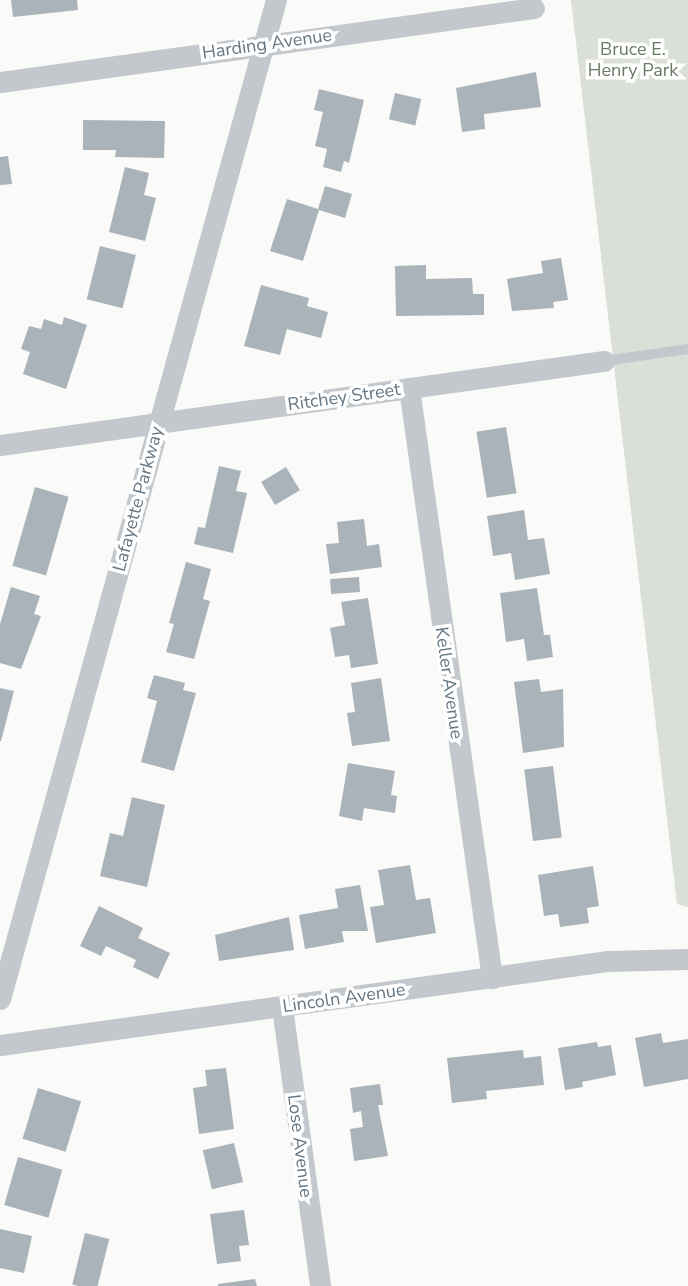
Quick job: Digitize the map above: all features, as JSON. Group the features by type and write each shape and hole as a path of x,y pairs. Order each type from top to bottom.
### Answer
{"street":[{"name":"Lafayette Parkway","path":"0,999 276,0"},
{"name":"Harding Avenue","path":"0,82 534,8"},
{"name":"Ritchey Street","path":"0,445 604,361"},
{"name":"Keller Avenue","path":"409,388 492,978"},
{"name":"Lincoln Avenue","path":"0,1045 608,961 688,959"},
{"name":"Lose Avenue","path":"282,1007 320,1286"}],"lane":[{"name":"Ritchey Street","path":"604,361 688,349"}],"green space":[{"name":"Bruce E. Henry Park","path":"571,0 688,0 688,907 677,904"}],"building":[{"path":"11,0 77,0 78,10 13,17"},
{"path":"536,72 541,107 484,114 485,129 462,132 456,88"},
{"path":"319,89 364,100 349,163 344,161 341,172 323,167 327,149 315,146 323,112 314,110"},
{"path":"395,93 421,99 415,125 389,119"},
{"path":"83,120 165,121 164,158 115,157 116,150 83,150"},
{"path":"8,156 12,184 0,185 0,157"},
{"path":"125,167 149,173 144,195 156,198 145,241 109,232"},
{"path":"325,186 352,194 345,218 319,210 303,261 270,251 287,199 318,209"},
{"path":"100,246 136,255 123,308 87,299"},
{"path":"561,258 568,300 553,302 554,308 512,311 507,279 543,273 541,261"},
{"path":"426,265 426,279 472,278 473,294 484,294 484,315 396,316 395,266"},
{"path":"261,285 309,298 307,306 328,312 321,338 287,329 280,355 244,346"},
{"path":"64,317 87,325 66,389 23,374 30,352 21,349 29,326 41,329 44,319 62,325"},
{"path":"506,427 516,493 487,498 476,432"},
{"path":"219,466 241,471 236,491 247,493 233,553 194,544 198,527 205,528"},
{"path":"286,467 300,490 275,505 261,482"},
{"path":"35,487 69,497 46,575 12,566"},
{"path":"524,510 528,540 544,538 550,574 515,580 511,553 493,556 487,516"},
{"path":"364,519 367,546 379,544 382,567 330,574 326,544 339,543 337,522"},
{"path":"186,562 211,569 203,599 210,601 194,659 166,652 174,624 169,623"},
{"path":"359,577 360,592 331,594 330,579"},
{"path":"11,587 40,596 34,614 41,616 21,669 0,663 0,624"},
{"path":"537,588 544,635 550,635 553,657 527,661 524,639 506,642 500,593"},
{"path":"368,598 378,664 351,668 349,655 335,657 330,628 345,625 341,602"},
{"path":"154,675 185,683 183,690 196,693 174,771 141,762 157,701 147,698"},
{"path":"381,678 390,741 352,746 347,713 355,712 351,683"},
{"path":"539,679 541,692 563,689 564,747 523,753 514,682"},
{"path":"0,688 14,691 1,741 0,741"},
{"path":"348,763 395,771 391,795 397,796 395,813 364,808 362,821 339,816"},
{"path":"553,766 562,837 533,841 524,770"},
{"path":"132,797 165,805 147,887 100,876 110,833 123,836"},
{"path":"410,865 416,900 430,898 436,933 376,943 370,907 384,905 378,870"},
{"path":"593,866 599,906 587,908 589,923 560,927 558,914 544,916 538,875"},
{"path":"360,885 368,931 342,931 344,942 305,949 299,915 338,908 335,889"},
{"path":"99,906 143,928 138,938 170,953 158,979 133,967 136,960 106,946 101,956 80,946"},
{"path":"289,917 294,950 219,961 215,935"},
{"path":"661,1033 663,1043 688,1039 688,1079 644,1087 635,1038"},
{"path":"597,1042 598,1047 611,1045 616,1075 582,1082 583,1087 565,1090 558,1048"},
{"path":"523,1050 524,1058 541,1056 544,1085 486,1091 487,1099 452,1103 447,1058"},
{"path":"226,1068 234,1129 199,1134 193,1088 207,1086 205,1070"},
{"path":"380,1084 383,1105 378,1105 388,1156 354,1161 350,1129 363,1127 361,1111 353,1113 350,1088"},
{"path":"38,1088 81,1101 66,1152 23,1139"},
{"path":"234,1143 243,1182 212,1189 203,1150"},
{"path":"18,1157 62,1170 48,1218 4,1205"},
{"path":"244,1210 249,1245 239,1246 241,1261 217,1264 210,1214"},
{"path":"0,1229 32,1236 24,1273 0,1268"},
{"path":"85,1233 109,1239 98,1286 72,1284"},
{"path":"255,1279 257,1286 218,1286 218,1284"}]}
